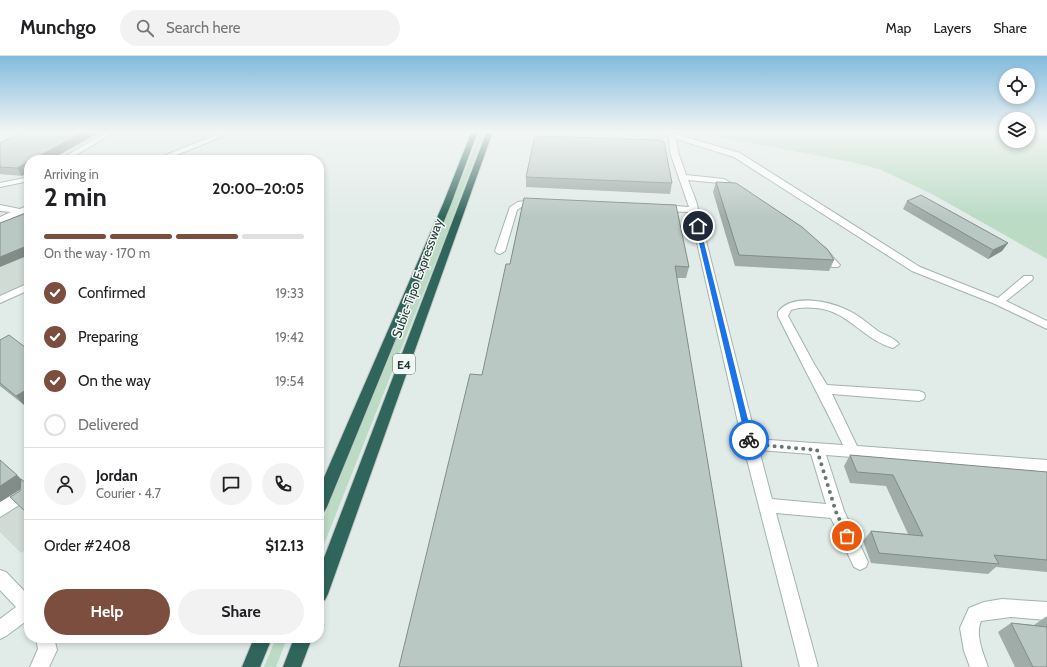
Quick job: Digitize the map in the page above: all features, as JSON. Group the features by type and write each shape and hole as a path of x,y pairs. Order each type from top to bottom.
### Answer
{"highway":[{"name":"Subic-Tipo Expressway","path":"324,495 447,204 464,160"},
{"name":"Subic-Tipo Expressway","path":"324,580 479,160"},
{"path":"251,667 262,643"},
{"path":"292,667 300,643"}],"street":[{"path":"674,160 684,177 694,210 750,444 809,667"},
{"path":"744,160 899,259 935,278 999,302 1047,325"},
{"path":"684,177 721,182 746,196"},
{"path":"0,185 24,180"},
{"path":"500,251 513,209 521,204 547,202"},
{"path":"0,208 24,210"},
{"path":"655,208 694,210"},
{"path":"0,220 24,210"},
{"path":"815,246 835,265"},
{"path":"999,302 1028,278"},
{"path":"0,300 24,288"},
{"path":"853,452 823,389 807,363 783,316 784,309 789,306 803,304 817,305 840,310 893,344"},
{"path":"823,389 919,396"},
{"path":"750,444 1047,466"},
{"path":"817,450 836,512 860,562"},
{"path":"0,510 24,494"},
{"path":"766,505 836,512"},
{"path":"0,578 24,604"},
{"path":"979,667 973,651 968,628 975,614 987,608 1006,608 1047,612"},
{"path":"0,630 24,613"},
{"path":"39,667 48,650 46,643"}],"shaded area":[{"path":"24,222 24,285 0,296 0,232"},
{"path":"24,489 24,551 21,553 0,532 0,504"}],"green space":[{"path":"469,160 474,160 447,233 324,544 324,517"},
{"path":"838,160 1047,160 1047,259 932,194 879,169"},
{"path":"274,643 285,643 276,667 264,667"}],"building":[{"path":"0,160 24,160 24,164 17,168 0,167"},
{"path":"530,160 667,160 672,183 526,177"},
{"path":"716,182 736,183 802,227 828,250 834,260 739,255"},
{"path":"921,195 1008,243 993,250 907,201"},
{"path":"524,198 676,205 689,267 675,266 742,667 399,667 470,374 482,375 506,264 510,264"},
{"path":"24,214 24,247 0,257 0,223"},
{"path":"9,335 24,346 24,391 16,396 0,383 0,340"},
{"path":"850,455 1047,472 1047,560 994,555 999,564 879,553 871,531 923,536 893,475 857,472"},
{"path":"0,460 17,475 0,486"},
{"path":"21,479 24,482 24,510 10,497 20,491"},
{"path":"1011,623 1047,627 1047,667 1033,667"}],"way so far":[{"path":"749,440 750,444 817,450 836,512 847,536"}],"route":[{"path":"698,226 749,440"}]}
